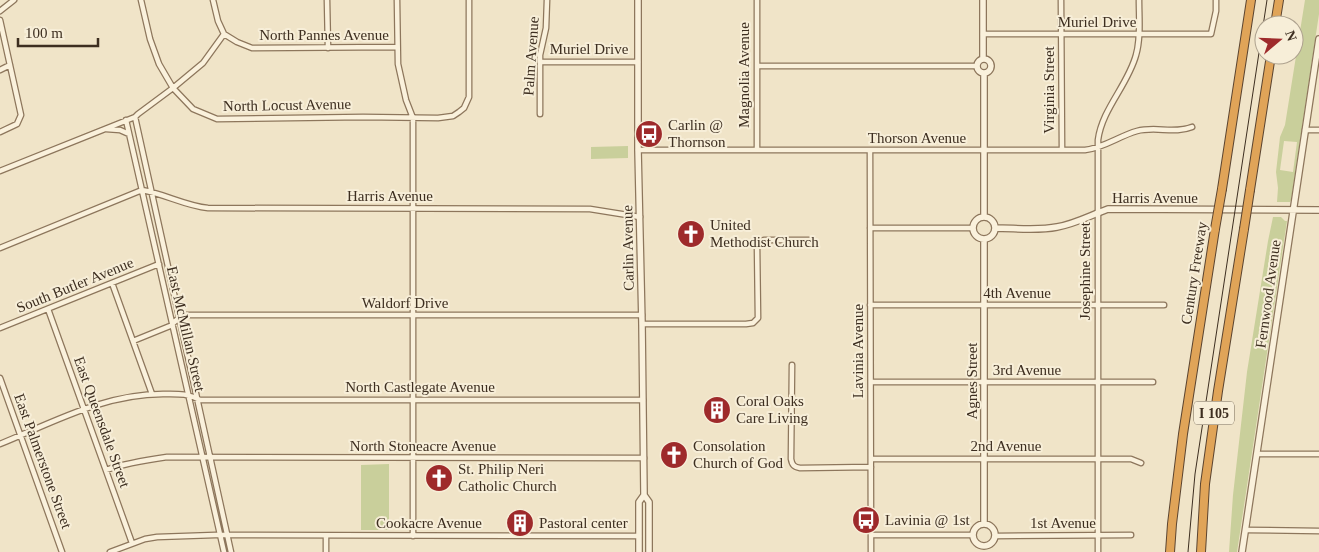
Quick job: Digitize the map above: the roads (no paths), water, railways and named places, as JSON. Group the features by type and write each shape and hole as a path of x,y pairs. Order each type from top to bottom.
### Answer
{"highway":[{"name":"Century Freeway","path":"1170,552 1183,434 1251,0"},
{"path":"1277,15 1279,0"},
{"name":"I 105","path":"1201,552 1205,484 1218,390 1269,65"}],"street":[{"path":"0,11 14,0"},
{"path":"141,0 158,64 173,88"},
{"path":"0,171 135,117 173,88 203,63 224,34 218,21 214,0"},
{"path":"327,0 328,48"},
{"path":"397,0 398,64 406,100 413,118 413,536"},
{"name":"North Locust Avenue","path":"173,88 193,109 216,119 438,118 453,116 464,108 469,97 468,0"},
{"name":"Palm Avenue","path":"540,114 540,55 546,28 547,0"},
{"name":"Carlin Avenue","path":"638,0 638,150 644,458 644,495 639,502 639,552"},
{"name":"Magnolia Avenue","path":"757,0 757,150"},
{"path":"977,66 983,59 983,0"},
{"name":"Virginia Street","path":"1061,0 1062,150"},
{"name":"Josephine Street","path":"1098,552 1098,137 1102,123 1136,56 1139,34 1139,0"},
{"name":"Muriel Drive","path":"983,34 1211,34 1216,11 1216,0"},
{"path":"0,20 22,115 17,124 0,132"},
{"name":"North Pannes Avenue","path":"224,34 252,48 397,47"},
{"name":"Fernwood Avenue","path":"1242,552 1319,39"},
{"path":"977,66 979,71 989,70 990,66 987,60 983,59"},
{"name":"Muriel Drive","path":"540,62 638,62"},
{"path":"0,70 10,65"},
{"path":"757,66 977,66"},
{"path":"984,72 984,217"},
{"name":"East McMillan Street","path":"135,117 231,552"},
{"name":"East McMillan Street","path":"126,120 224,552"},
{"name":"Thorson Avenue","path":"638,150 1085,150 1098,148 1138,131 1192,127"},
{"path":"105,128 120,130 129,134"},
{"path":"1305,130 1319,130"},
{"name":"Lavinia Avenue","path":"870,150 871,552"},
{"path":"0,248 142,190"},
{"name":"Harris Avenue","path":"142,190 205,208 590,209 640,217"},
{"name":"Harris Avenue","path":"995,228 1051,228 1098,214 1108,209 1319,210"},
{"path":"984,217 990,219 995,228 990,237 984,239 975,235 973,228 975,221 984,217"},
{"path":"870,228 973,228"},
{"name":"Agnes Street","path":"984,239 984,524"},
{"path":"642,324 746,324 756,321 758,318 756,245 758,241 809,240"},
{"name":"South Butler Avenue","path":"0,328 159,264"},
{"path":"112,283 152,394"},
{"name":"4th Avenue","path":"870,305 1164,305"},
{"name":"East Queensdale Street","path":"48,309 132,543"},
{"name":"Waldorf Drive","path":"180,317 182,315 642,316"},
{"path":"133,341 170,326 180,317"},
{"path":"792,365 791,459 794,466 800,468 871,467"},
{"name":"East Palmerstone Street","path":"0,378 62,552"},
{"name":"3rd Avenue","path":"871,382 1153,382"},
{"path":"0,444 84,408 112,400 152,394 188,394"},
{"name":"North Castlegate Avenue","path":"188,394 200,400 643,400"},
{"path":"1257,454 1319,454"},
{"name":"North Stoneacre Avenue","path":"106,470 123,464 167,458 644,458"},
{"name":"2nd Avenue","path":"871,459 1131,459 1141,463"},
{"name":"Carlin Avenue","path":"644,495 650,502 649,552"},
{"path":"984,524 988,524 993,528 995,536 992,542 984,549 976,542 973,535 976,527 984,524"},
{"path":"1246,530 1319,531"},
{"name":"Cookacre Avenue","path":"110,552 132,543 157,537 220,535 638,536"},
{"path":"871,535 973,535"},
{"name":"1st Avenue","path":"995,536 1130,535"},
{"path":"326,536 326,552"}],"tram line":[{"path":"1188,552 1195,474 1267,0"}],"place":[{"name":"Carlin @ Thornson","path":"649,134"},
{"name":"United Methodist Church","path":"691,234"},
{"name":"Coral Oaks Care Living","path":"717,410"},
{"name":"Consolation Church of God","path":"674,455"},
{"name":"St. Philip Neri Catholic Church","path":"439,478"},
{"name":"Lavinia @ 1st","path":"866,520"},
{"name":"Pastoral center","path":"520,523"}]}
